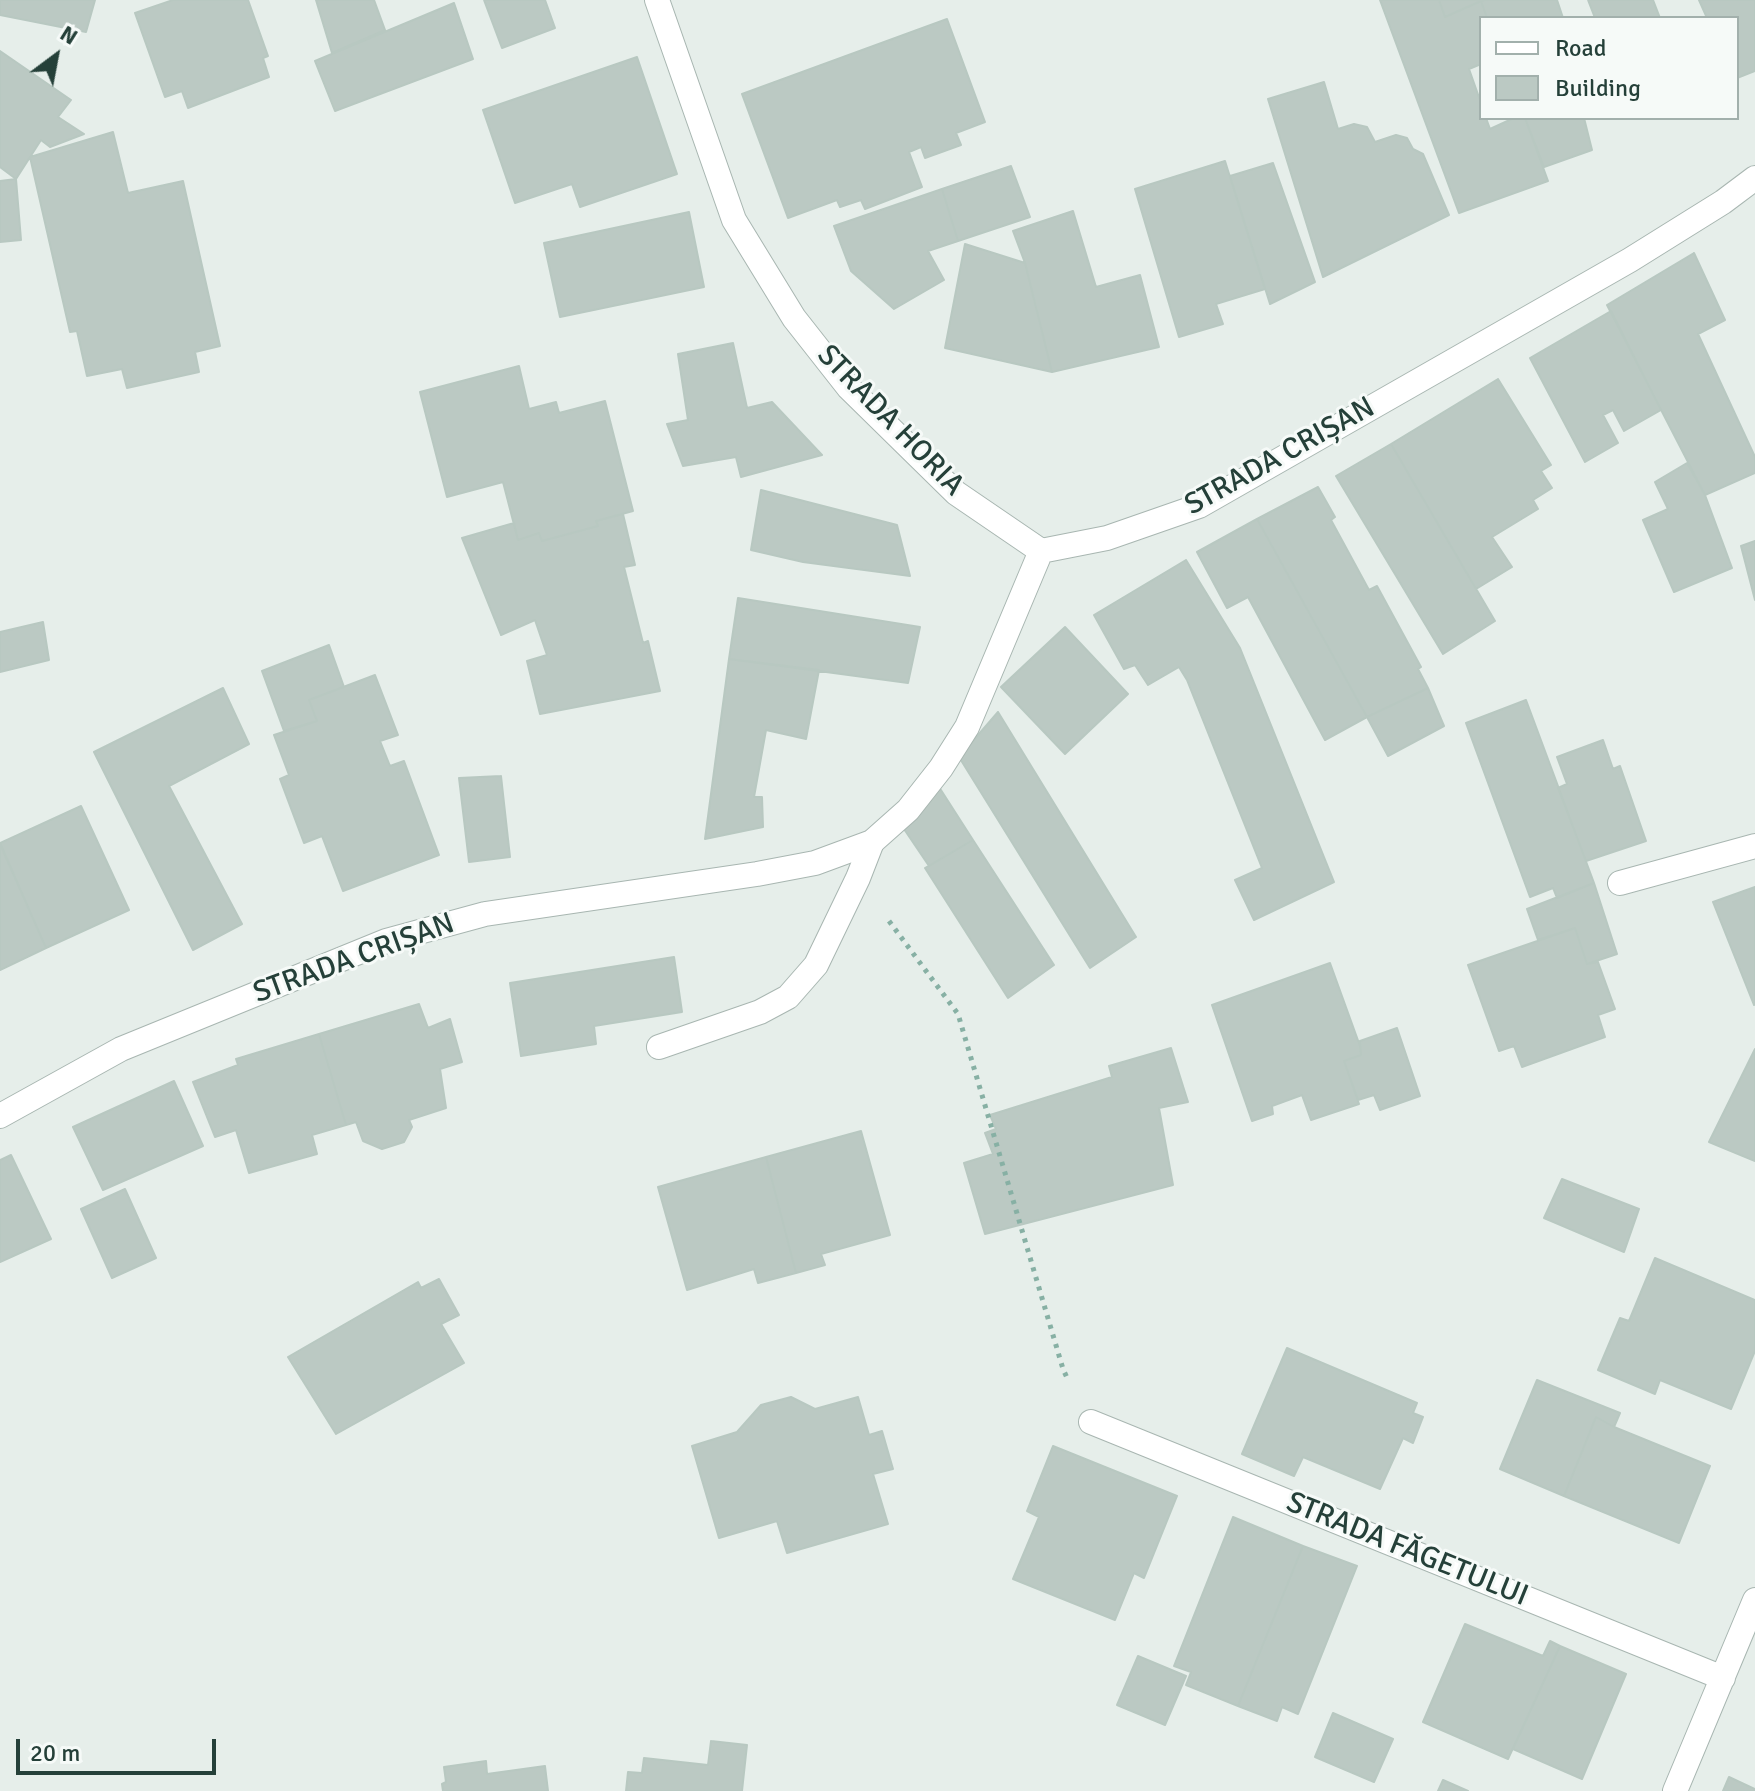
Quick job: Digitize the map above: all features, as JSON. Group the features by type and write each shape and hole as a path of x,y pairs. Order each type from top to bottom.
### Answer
{"street":[{"name":"STRADA HORIA","path":"657,0 734,220 794,318 849,388 956,493 1041,551"},
{"name":"STRADA CRIȘAN","path":"0,1116 121,1049 386,941 485,914 815,863 872,842 908,810 941,768 967,727 1041,551 1107,538 1199,506 1630,260 1723,202 1755,178"},
{"name":"STRADA CRIȘAN","path":"659,1047 760,1012 788,997 816,965 872,842"},
{"path":"1620,883 1755,846"},
{"name":"STRADA FĂGETULUI","path":"1091,1422 1723,1678"},
{"path":"1675,1791 1755,1600"}],"path":[{"path":"858,878 958,1014 1063,1369 1091,1422"}],"building":[{"path":"0,0 95,0 86,32 0,15"},
{"path":"173,0 248,0 268,56 263,58 269,77 188,108 182,91 165,97 135,13"},
{"path":"316,0 374,0 385,30 332,53"},
{"path":"484,0 545,0 555,28 502,48"},
{"path":"1380,0 1439,0 1445,17 1481,1 1486,16 1479,16 1479,65 1469,69 1479,97 1479,120 1487,120 1490,129 1510,120 1526,120 1548,181 1459,213"},
{"path":"1439,0 1480,0 1481,1 1445,17"},
{"path":"1557,0 1562,16 1486,16 1481,1"},
{"path":"1588,0 1653,0 1659,16 1594,16"},
{"path":"1699,0 1755,0 1755,71 1739,77 1739,16 1706,16"},
{"path":"454,3 473,59 335,111 315,61"},
{"path":"947,19 985,122 956,133 961,145 925,158 921,147 909,152 922,187 865,209 861,200 840,207 837,200 788,218 742,94"},
{"path":"0,51 71,100 58,117 84,134 50,147 41,140 16,179 0,167"},
{"path":"637,57 677,174 580,207 572,184 515,203 483,110"},
{"path":"1324,82 1338,129 1354,124 1367,127 1375,142 1396,135 1407,138 1413,149 1423,154 1449,215 1323,277 1268,99"},
{"path":"1526,120 1584,120 1592,150 1544,167"},
{"path":"113,132 128,193 183,181 220,346 195,352 199,372 127,388 122,369 87,376 77,331 70,332 30,157"},
{"path":"1225,161 1265,289 1216,304 1223,324 1179,337 1135,189"},
{"path":"1273,163 1315,282 1270,304 1230,176"},
{"path":"1011,166 1030,217 958,241 942,189"},
{"path":"16,179 21,240 0,242 0,181"},
{"path":"942,189 958,241 928,251 944,280 894,309 851,271 834,226"},
{"path":"1073,211 1096,287 1140,275 1159,347 1052,372 1025,263 1013,231"},
{"path":"689,212 704,287 560,317 544,243"},
{"path":"965,244 1025,263 1052,372 945,348"},
{"path":"1694,253 1725,320 1698,334 1755,457 1755,473 1705,495 1607,305"},
{"path":"1611,311 1661,410 1624,431 1613,410 1603,415 1618,443 1585,462 1530,358"},
{"path":"733,343 747,408 772,402 822,455 741,477 736,457 683,466 667,424 688,420 678,354"},
{"path":"519,366 529,409 556,402 559,413 605,401 633,511 596,521 598,526 542,541 539,533 518,540 503,482 447,497 420,392"},
{"path":"1498,379 1551,465 1541,471 1552,488 1533,500 1538,509 1492,537 1512,567 1476,589 1391,444"},
{"path":"1391,444 1495,621 1443,654 1336,476"},
{"path":"1687,463 1705,495 1732,568 1674,592 1643,520 1668,509 1655,482"},
{"path":"1318,487 1335,517 1331,520 1369,590 1377,586 1421,667 1418,669 1428,688 1367,717 1257,519"},
{"path":"761,490 897,525 910,576 803,562 751,550"},
{"path":"623,514 635,565 624,567 643,643 648,641 660,691 540,714 527,661 547,655 535,620 501,635 462,538 514,523 518,540 539,533 542,541 598,526 596,521"},
{"path":"1257,519 1367,717 1325,740 1248,597 1227,608 1197,552"},
{"path":"1755,541 1755,600 1741,546"},
{"path":"1186,560 1240,648 1334,882 1254,920 1235,880 1262,868 1187,680 1179,667 1148,685 1135,665 1124,669 1094,615"},
{"path":"738,598 920,627 908,683 729,659"},
{"path":"43,622 49,660 0,672 0,632"},
{"path":"1065,627 1128,694 1065,754 1001,687"},
{"path":"329,645 344,687 309,700 317,721 284,731 262,671"},
{"path":"729,659 819,670 806,739 766,730 754,797 762,797 763,827 705,839"},
{"path":"375,675 398,735 380,741 390,766 404,761 439,855 343,891 322,836 304,843 280,779 289,775 274,735 317,721 309,700"},
{"path":"223,688 249,744 169,786 242,924 193,950 94,752"},
{"path":"1428,688 1444,726 1388,756 1367,717"},
{"path":"1526,700 1594,883 1557,898 1553,888 1530,897 1466,723"},
{"path":"998,712 1136,937 1090,968 959,757"},
{"path":"1603,740 1613,769 1620,766 1646,841 1586,861 1558,788 1567,784 1557,757"},
{"path":"501,776 510,857 469,862 459,778"},
{"path":"939,787 973,840 929,866 904,829"},
{"path":"81,806 129,910 46,948 0,843"},
{"path":"973,840 1054,965 1008,998 925,868"},
{"path":"0,844 46,948 0,970"},
{"path":"1594,883 1617,954 1587,964 1575,928 1538,940 1527,909"},
{"path":"1755,887 1755,1004 1754,1005 1713,902"},
{"path":"1575,928 1587,964 1598,962 1615,1009 1598,1015 1605,1037 1522,1067 1514,1046 1499,1051 1468,965"},
{"path":"674,957 682,1012 594,1026 596,1044 521,1056 510,983"},
{"path":"1330,963 1360,1046 1361,1055 1344,1061 1359,1104 1311,1120 1302,1095 1272,1106 1273,1114 1252,1121 1212,1005"},
{"path":"419,1004 428,1028 450,1019 462,1062 440,1069 446,1108 409,1120 412,1127 404,1142 382,1149 363,1141 356,1122 346,1125 319,1034"},
{"path":"1397,1028 1420,1096 1380,1110 1374,1095 1358,1100 1344,1061 1361,1055 1360,1041"},
{"path":"319,1034 346,1125 312,1135 317,1154 249,1173 236,1130 215,1137 193,1082 238,1065 236,1059"},
{"path":"1171,1048 1188,1102 1159,1108 1173,1185 985,1234 964,1163 993,1154 985,1133 996,1129 990,1115 1112,1077 1109,1066"},
{"path":"1755,1049 1755,1161 1709,1142"},
{"path":"174,1081 203,1146 103,1190 73,1127"},
{"path":"861,1131 890,1235 821,1254 825,1265 796,1273 766,1157"},
{"path":"11,1155 51,1239 0,1262 0,1160"},
{"path":"766,1157 796,1273 758,1283 754,1269 687,1290 658,1187"},
{"path":"1562,1179 1639,1209 1624,1252 1544,1218"},
{"path":"125,1189 156,1258 112,1278 81,1209"},
{"path":"1655,1258 1755,1300 1755,1351 1731,1409 1660,1380 1655,1394 1598,1370 1620,1318 1629,1321"},
{"path":"439,1279 459,1315 441,1324 464,1363 336,1434 288,1357 418,1282 421,1288"},
{"path":"1287,1348 1417,1403 1413,1413 1423,1417 1413,1443 1403,1438 1380,1489 1303,1457 1294,1476 1242,1454"},
{"path":"1537,1380 1620,1413 1614,1427 1596,1417 1564,1496 1500,1469"},
{"path":"791,1397 815,1409 858,1397 869,1435 882,1431 893,1469 873,1474 888,1524 787,1553 777,1521 719,1538 692,1446 737,1432 761,1405"},
{"path":"1596,1417 1710,1466 1679,1543 1564,1496"},
{"path":"1053,1446 1177,1496 1144,1578 1134,1573 1115,1620 1013,1579 1039,1517 1027,1511"},
{"path":"1233,1517 1303,1546 1238,1706 1186,1685 1191,1672 1174,1666"},
{"path":"1303,1546 1357,1566 1298,1714 1282,1707 1277,1721 1238,1706"},
{"path":"1465,1624 1543,1656 1550,1641 1560,1646 1508,1759 1423,1722"},
{"path":"1560,1646 1626,1674 1582,1779 1513,1749"},
{"path":"1138,1656 1186,1676 1165,1725 1117,1705"},
{"path":"1333,1713 1393,1739 1374,1782 1315,1757"},
{"path":"711,1741 747,1745 742,1791 626,1791 628,1772 642,1773 644,1758 708,1765"},
{"path":"486,1761 487,1774 545,1766 548,1791 443,1791 442,1784 446,1782 444,1767"},
{"path":"1729,1777 1755,1789 1755,1791 1723,1791"},
{"path":"1443,1780 1468,1791 1438,1791"}]}
